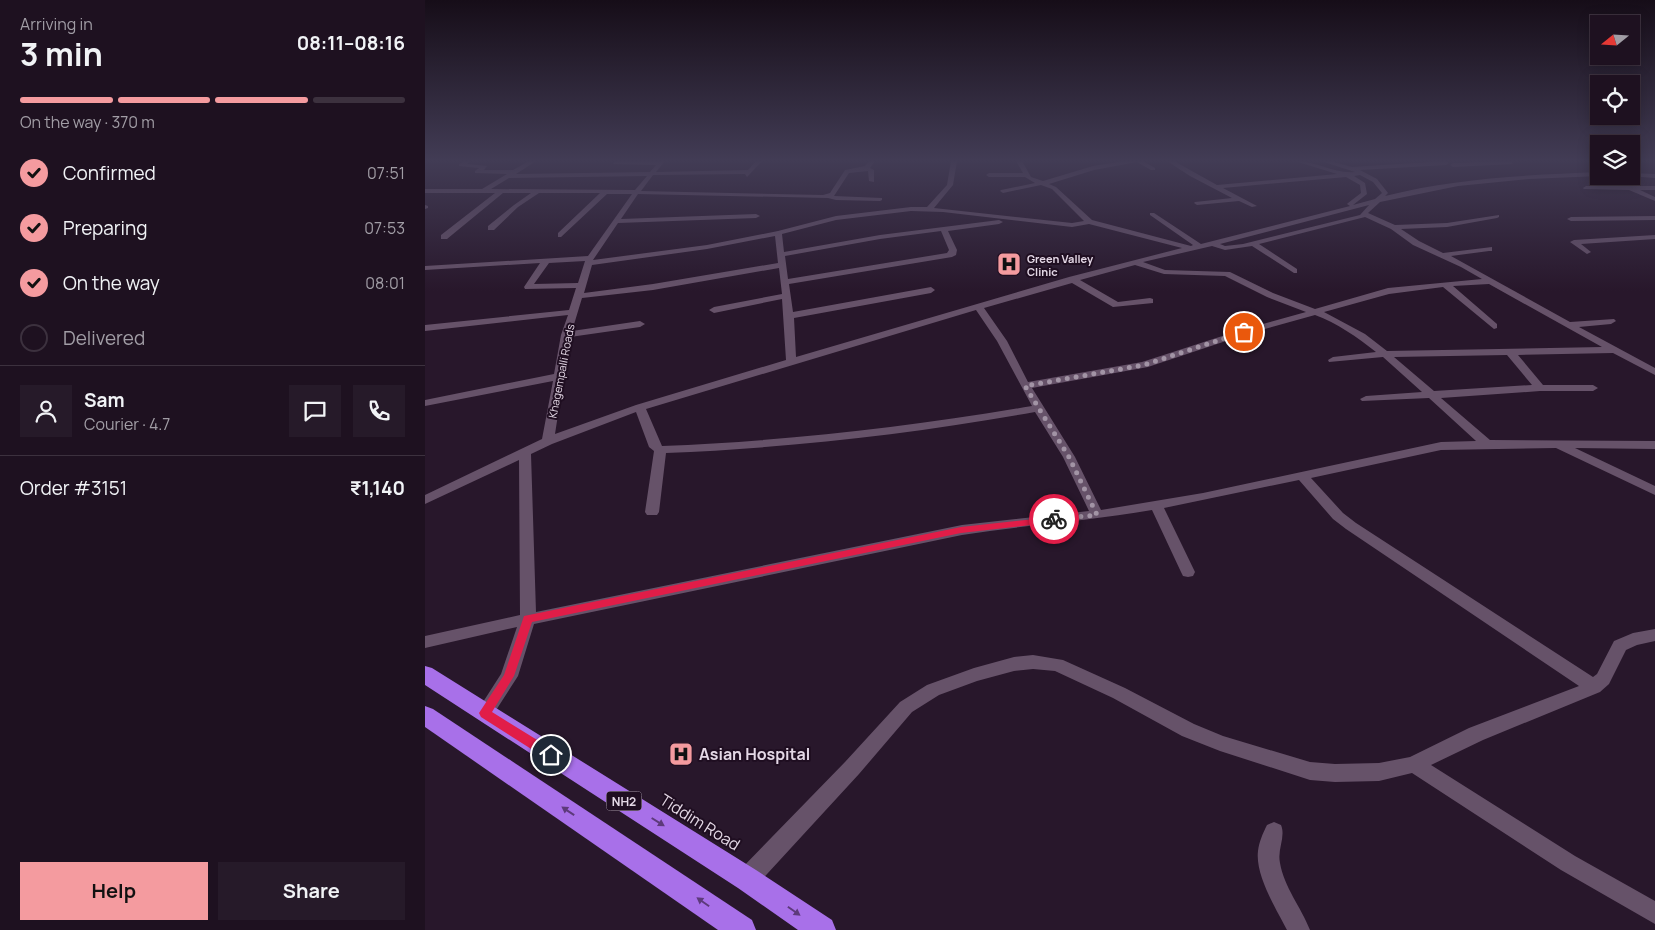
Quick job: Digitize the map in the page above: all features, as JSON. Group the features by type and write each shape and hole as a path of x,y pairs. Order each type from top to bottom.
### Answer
{"highway":[{"name":"Tiddim Road","path":"425,674 747,879 822,930"},
{"path":"426,717 742,930"}],"street":[{"path":"443,237 484,204"},
{"path":"491,228 518,204"},
{"path":"561,235 592,204"},
{"name":"Khagempalli Roads","path":"548,440 557,377 566,335 589,261 628,204"},
{"path":"930,208 933,204"},
{"path":"1071,204 1089,222"},
{"path":"1350,204 1351,209"},
{"path":"1216,245 1231,248 1252,243 1364,204"},
{"path":"1365,215 1375,204"},
{"path":"425,268 546,261 589,261 707,246 778,233 842,217 930,208 1072,225 1089,222 1195,247"},
{"path":"1152,214 1195,247"},
{"path":"425,500 548,440 640,407 791,361 1135,262 1195,247 1216,245 1365,215 1394,227 1416,243 1577,324 1655,372"},
{"path":"617,221 756,216"},
{"path":"1394,227 1447,225 1497,216"},
{"path":"1571,219 1655,218"},
{"path":"578,296 639,289 871,239 985,222 1036,220"},
{"path":"785,282 949,255 953,253 953,250 944,229"},
{"path":"778,233 780,260 789,316 791,361"},
{"path":"1587,252 1574,242 1655,236"},
{"path":"1252,243 1294,271"},
{"path":"1443,255 1489,249"},
{"path":"546,261 527,287 581,285"},
{"path":"1135,262 1164,272 1227,274 1270,295 1317,311 1347,326 1385,354 1487,444"},
{"path":"1025,386 1144,365 1244,332 1388,291 1484,277"},
{"path":"1072,279 1116,305 1150,301"},
{"path":"1445,284 1495,326"},
{"path":"789,316 931,290"},
{"path":"714,310 785,296"},
{"path":"978,306 1002,341 1025,386 1069,457 1097,515"},
{"path":"425,328 573,312"},
{"path":"1577,324 1611,321"},
{"path":"566,335 640,324"},
{"path":"1333,360 1385,354 1617,350"},
{"path":"1510,352 1540,388"},
{"path":"425,403 557,377"},
{"path":"1366,399 1540,388 1593,388"},
{"path":"640,407 655,447 660,450 855,436 971,420 1038,408"},
{"path":"425,642 961,530 1097,515 1203,497 1423,448 1460,444 1655,445"},
{"path":"1557,444 1655,491"},
{"path":"485,713 509,676 528,619 525,450"},
{"path":"652,512 660,450"},
{"path":"1302,476 1338,516 1351,526 1594,687"},
{"path":"425,494 441,492"},
{"path":"1156,505 1188,572"},
{"path":"747,879 852,768 906,707 933,690 974,675 1014,664 1033,662 1057,665 1119,694 1188,730 1263,758 1310,771 1335,773 1379,772 1414,764 1469,737 1594,687 1603,679 1620,646 1633,639 1655,635"},
{"path":"1414,764 1568,863 1655,912"},
{"path":"1274,832 1269,848 1270,864 1299,930"}],"way so far":[{"path":"1054,519 1097,515 1069,457 1025,386 1144,365 1174,357 1244,332"}],"place":[{"name":"Green Valley Clinic","path":"1009,264"},
{"name":"Asian Hospital","path":"681,754"}],"route":[{"path":"551,755 485,713 509,676 528,619 961,530 1054,519"}]}
